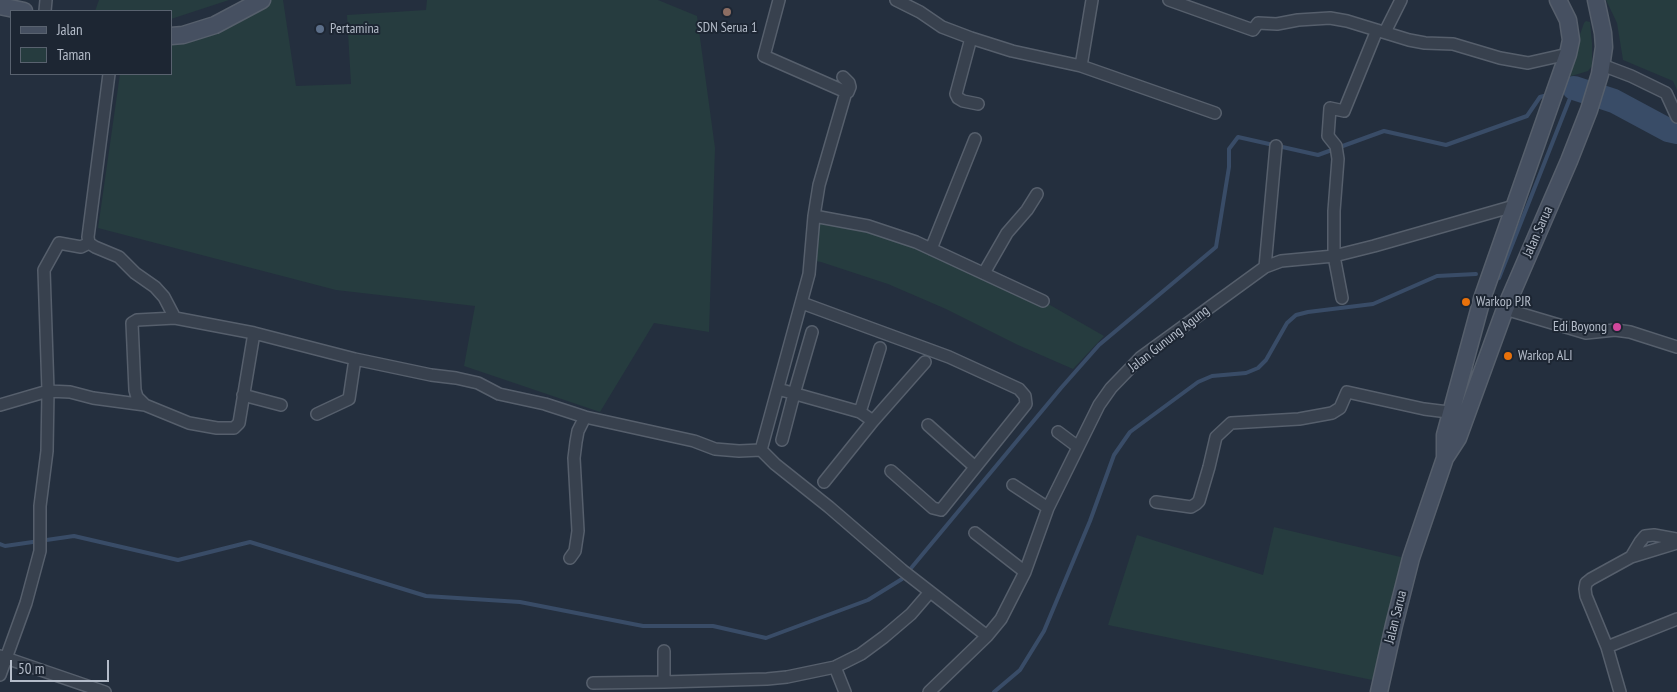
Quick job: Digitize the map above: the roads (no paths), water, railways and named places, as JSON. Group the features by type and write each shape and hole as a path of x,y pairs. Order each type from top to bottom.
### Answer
{"main road":[{"path":"172,36 183,35 215,25 262,0"},
{"name":"Jalan Sarua","path":"1458,413 1482,299 1568,54 1571,40 1568,20 1558,0"},
{"name":"Jalan Sarua","path":"1379,692 1394,624 1412,558 1445,458 1445,435 1458,413 1569,161 1589,110 1601,69 1603,33 1596,0"},
{"path":"0,6 19,10"}],"street":[{"path":"779,0 764,56 846,92"},
{"path":"896,0 920,12 942,27 971,38 1012,51 1081,66 1215,113"},
{"path":"1081,66 1092,0"},
{"path":"1170,0 1253,30 1258,23 1278,24 1298,20 1330,18 1347,20 1409,40 1425,43 1453,44 1528,64 1568,54"},
{"path":"1342,298 1334,256 1334,211 1338,159 1336,146 1328,136 1330,108 1344,111 1381,31 1401,0"},
{"path":"971,38 956,94 963,101 978,104"},
{"path":"1601,69 1631,76 1666,94 1677,118"},
{"path":"110,75 88,237 89,243 119,257 135,274 154,287 164,297 174,318"},
{"path":"760,450 809,274 814,216 819,185 846,92 850,88 849,83 843,77"},
{"path":"932,249 974,139"},
{"path":"1265,267 1276,146"},
{"path":"984,273 1007,233 1027,210 1037,194"},
{"name":"Jalan Gunung Agung","path":"929,692 987,636 1001,619 1025,572 1048,508 1099,405 1111,388 1140,358 1265,267 1281,261 1334,256 1514,206"},
{"path":"814,216 868,226 916,242 1043,301"},
{"path":"0,675 3,657 26,603 37,564 40,539 40,506 48,451 44,270 59,243 81,247 89,243"},
{"path":"802,303 948,357 1019,389 1025,396 1026,404 941,510 933,508 891,471"},
{"path":"1504,309 1586,333 1615,330 1630,332 1677,346"},
{"path":"145,405 137,397 135,390 132,323 137,320 174,318 254,333 355,359 478,383 499,394 545,404 585,417 694,441 715,449 739,452 760,450 930,592 987,636"},
{"path":"782,440 812,332"},
{"path":"0,405 48,391 70,392 93,398 145,405 189,423 236,428 239,423 254,333"},
{"path":"860,412 880,348"},
{"path":"317,414 349,399 355,359"},
{"path":"824,482 873,421 925,362"},
{"path":"778,389 860,412 873,421"},
{"path":"1156,502 1191,507 1199,501 1216,437 1231,424 1299,419 1332,413 1340,408 1347,392 1424,409 1458,413"},
{"path":"243,395 281,406"},
{"path":"570,558 575,551 578,532 574,458 578,431 585,417"},
{"path":"928,425 975,467"},
{"path":"1058,432 1078,447"},
{"path":"1013,485 1048,508"},
{"path":"975,533 1025,572"},
{"path":"1631,557 1645,536 1654,535 1677,539"},
{"path":"1620,692 1607,647 1586,596 1586,583 1631,557 1677,543"},
{"path":"593,683 636,687 664,682 767,679 835,668 861,654 884,637 911,614 930,592"},
{"path":"1607,647 1677,619"},
{"path":"664,651 664,682"},
{"path":"3,657 105,692"},
{"path":"835,668 845,692"}],"waterway":[{"path":"1560,92 1574,88"},
{"path":"1499,278 1574,88"},
{"path":"1574,88 1614,101 1668,130 1677,132"},
{"path":"0,544 5,546 74,536 178,560 250,542 426,596 520,602 643,626 713,626 766,638 868,600 902,579 1099,345 1216,247 1229,167 1229,149 1238,137 1318,155 1384,131 1446,145 1527,116 1540,97 1548,95"},
{"path":"994,692 1020,670 1044,631 1090,521 1114,455 1130,432 1198,382 1212,376 1246,373 1258,368 1266,360 1287,323 1296,315 1373,304 1437,276 1476,274"}],"place":[{"name":"SDN Serua 1","path":"727,12"},
{"name":"Pertamina","path":"320,29"},
{"name":"Warkop PJR","path":"1466,302"},
{"name":"Edi Boyong","path":"1617,327"},
{"name":"Warkop ALI","path":"1508,356"}]}
